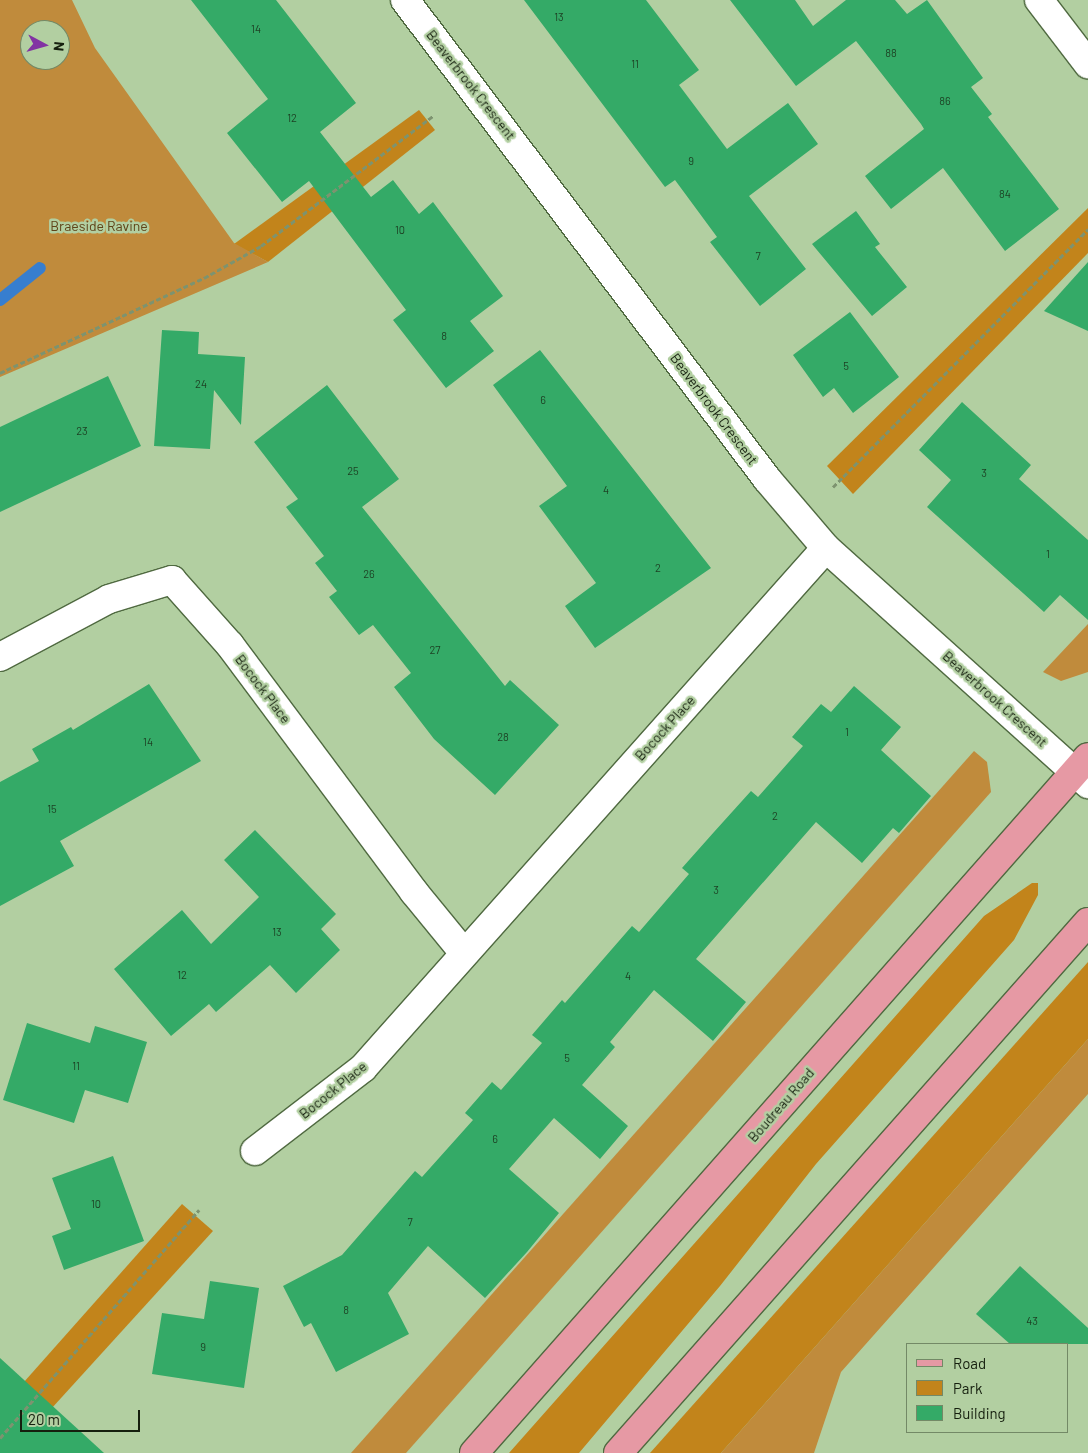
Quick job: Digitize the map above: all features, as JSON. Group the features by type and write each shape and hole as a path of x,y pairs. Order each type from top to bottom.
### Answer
{"main road":[{"name":"Boudreau Road","path":"474,1453 1083,771"},
{"path":"618,1453 1088,922"}],"street":[{"name":"Beaverbrook Crescent","path":"405,0 767,479 826,548 1083,771"},
{"path":"1039,0 1088,64"},
{"name":"Bocock Place","path":"255,1151 363,1068 826,548"},
{"name":"Bocock Place","path":"0,657 108,599 172,580 230,645 408,884 464,953"}],"path":[{"path":"0,373 204,278 261,246 434,115"},
{"path":"833,487 1088,229"},
{"path":"0,1438 199,1210"}],"green space":[{"name":"Braeside Ravine","path":"0,0 72,0 95,48 234,243 268,262 0,377"},
{"path":"419,110 435,130 268,262 234,244"},
{"path":"1088,208 1088,253 853,494 827,466"},
{"path":"1088,624 1088,672 1061,681 1043,672"},
{"path":"974,751 987,762 991,792 406,1453 351,1453"},
{"path":"1032,883 1038,883 1038,895 1014,940 816,1164 720,1286 579,1453 509,1453 984,916"},
{"path":"1088,962 1088,1039 721,1453 650,1453"},
{"path":"1088,1039 1088,1094 841,1372 814,1453 721,1453"},
{"path":"182,1204 213,1231 11,1453 0,1453 0,1409"}],"building":[{"path":"191,0 276,0 356,103 320,132 371,197 393,180 419,214 433,202 503,296 470,321 494,351 446,388 393,320 406,310 309,181 282,202 227,133 268,99"},
{"path":"524,0 646,0 699,70 679,85 727,149 788,103 818,144 749,196 806,269 760,306 710,242 717,237 675,180 665,187"},
{"path":"730,0 795,0 813,26 846,0 895,0 907,14 927,0 983,78 971,87 992,114 988,117 1059,209 1005,251 943,168 891,209 865,176 924,129 921,124 856,41 796,86"},
{"path":"856,211 880,244 875,247 907,287 872,316 812,244"},
{"path":"1088,262 1088,331 1044,311"},
{"path":"850,312 899,377 853,413 834,388 823,397 793,355"},
{"path":"162,330 199,332 198,354 245,357 241,425 214,390 210,449 154,446"},
{"path":"540,350 711,568 595,648 565,606 596,583 539,506 567,486 493,385"},
{"path":"108,376 141,446 0,512 0,427"},
{"path":"327,385 399,479 362,507 505,686 510,680 559,725 495,795 434,739 394,687 411,673 373,625 359,635 329,597 337,591 315,563 324,556 286,507 298,499 254,442"},
{"path":"962,402 1031,465 1019,479 1088,540 1088,620 1060,595 1044,612 927,507 951,480 919,450"},
{"path":"149,684 201,761 60,841 74,866 0,906 0,782 39,761 32,749 71,727 73,730"},
{"path":"854,686 901,727 881,750 931,796 899,833 893,828 862,863 816,822 696,959 746,1002 713,1041 654,990 610,1042 615,1047 582,1085 628,1126 600,1159 554,1118 509,1169 559,1213 527,1252 485,1298 428,1246 388,1293 409,1334 336,1372 311,1323 304,1327 283,1286 342,1255 415,1171 422,1177 473,1120 465,1113 492,1082 501,1090 542,1043 532,1035 562,1000 565,1003 632,926 639,932 689,874 682,868 751,791 758,797 803,746 792,737 821,704 831,712"},
{"path":"255,830 336,914 321,929 340,950 296,993 270,965 216,1012 209,1004 171,1036 114,969 182,910 211,944 259,897 224,860"},
{"path":"27,1023 90,1043 95,1026 147,1042 128,1103 85,1090 74,1123 3,1100"},
{"path":"113,1156 144,1241 64,1270 52,1236 71,1229 52,1178"},
{"path":"1020,1266 1088,1328 1088,1344 1009,1343 976,1314"},
{"path":"210,1281 259,1288 244,1388 152,1374 162,1313 204,1319"},
{"path":"0,1358 104,1453 0,1453"}],"waterway":[{"path":"0,300 40,268"}]}
